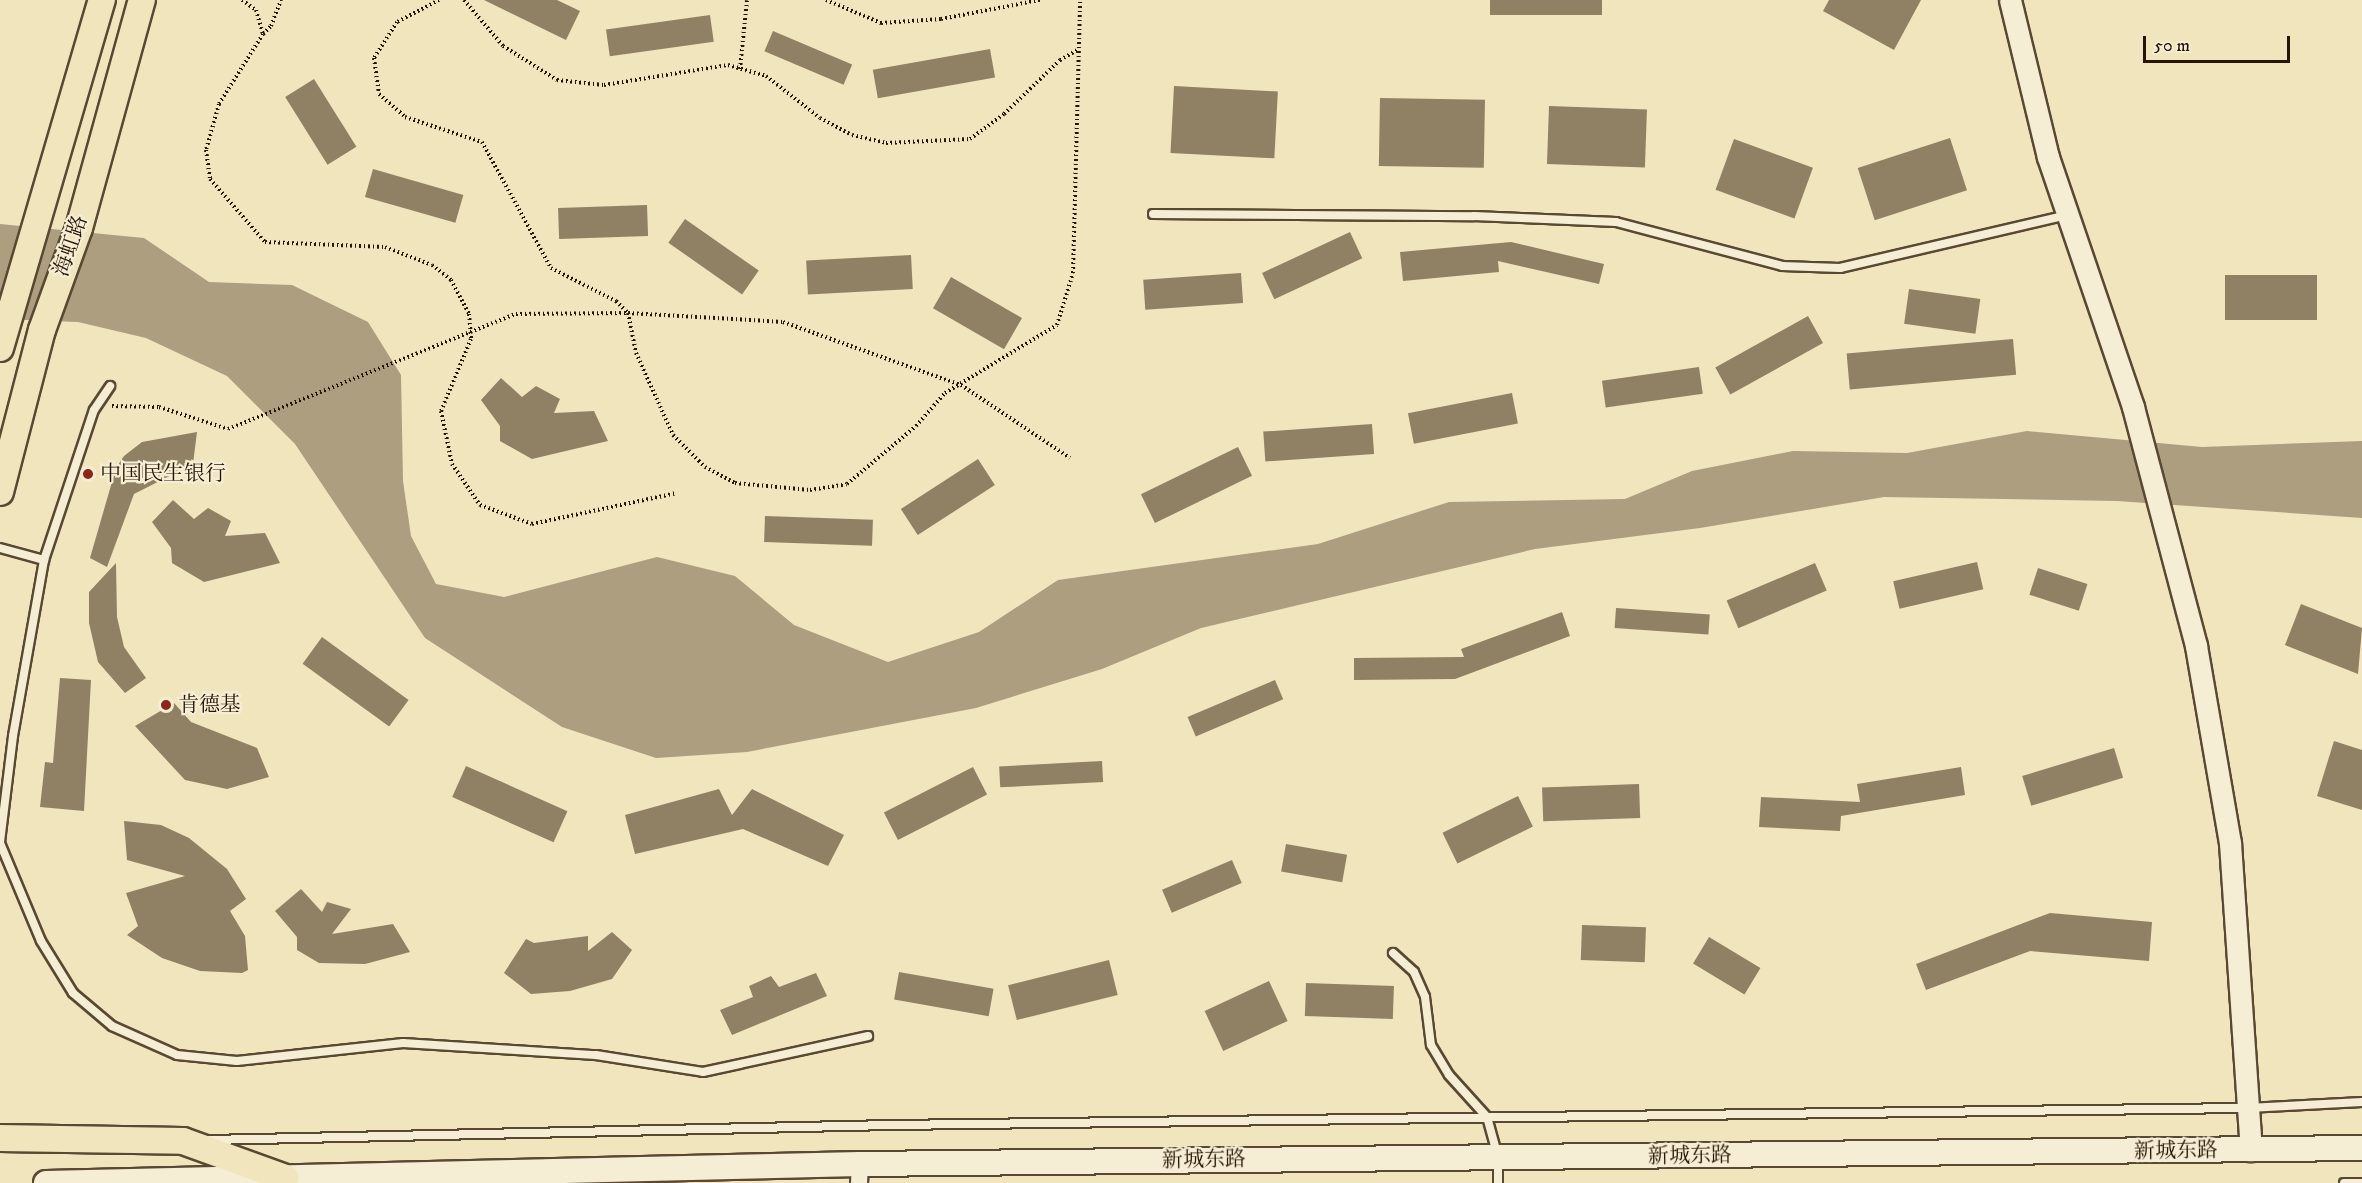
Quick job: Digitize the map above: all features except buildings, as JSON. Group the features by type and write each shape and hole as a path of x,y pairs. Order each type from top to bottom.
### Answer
{"main road":[{"name":"海虹路","path":"0,348 102,0"},
{"name":"海虹路","path":"0,492 42,330 79,228 142,0"},
{"path":"0,1138 183,1141 286,1178"},
{"name":"新城东路","path":"46,1183 286,1178 859,1173 1498,1157 2362,1148"}],"street":[{"path":"2010,0 2048,156 2133,407 2196,646 2230,843 2250,1150"}],"lane":[{"path":"1154,214 1474,216 1616,222 1782,266 1840,268 2068,215"},
{"path":"110,386 94,410 44,560 13,736 0,842 40,940 73,993 112,1026 177,1055 237,1061 403,1043 596,1055 703,1072 868,1036"},
{"path":"0,548 44,560"},
{"path":"1393,953 1414,972 1425,998 1431,1045 1449,1075 1487,1117 1498,1157 1498,1183"},
{"path":"183,1141 1487,1117 2248,1108 2362,1102"},
{"path":"2344,1183 2362,1183"}],"path":[{"path":"242,0 256,10 263,34"},
{"path":"281,0 272,26 263,34 219,104 206,150 210,179 265,242 385,247 432,265 451,280 469,314 471,339 441,411 452,464 480,505 532,524 677,493"},
{"path":"439,0 397,22 374,58 379,94 405,117 482,142 551,268 616,301 628,313 636,353 674,435 705,467 735,483 810,490 847,484 916,426 945,393 1057,325 1073,273 1080,0"},
{"path":"464,0 503,46 557,80 604,86 728,65 766,76 820,118 852,135 886,143 970,139 1004,114 1060,60 1080,48"},
{"path":"740,69 747,0"},
{"path":"826,0 881,23 941,18 1040,0"},
{"path":"94,410 140,406 159,407 214,428 228,429 425,352 470,329 516,314 628,313 783,322 961,385 1070,458"}],"shaded area":[{"path":"0,224 144,238 209,282 292,285 368,322 401,375 403,481 411,536 436,584 504,597 657,557 735,576 794,625 888,662 979,632 1058,580 1318,544 1449,502 1625,499 1692,471 1793,451 1907,453 2027,431 2202,447 2362,441 2362,518 2117,501 1884,497 1700,528 1535,549 1201,628 1102,669 976,708 747,752 656,758 562,727 425,638 295,444 227,376 146,338 78,322 0,319"}],"place":[{"name":"中国民生银行","path":"88,474"},
{"name":"肯德基","path":"166,705"}]}
